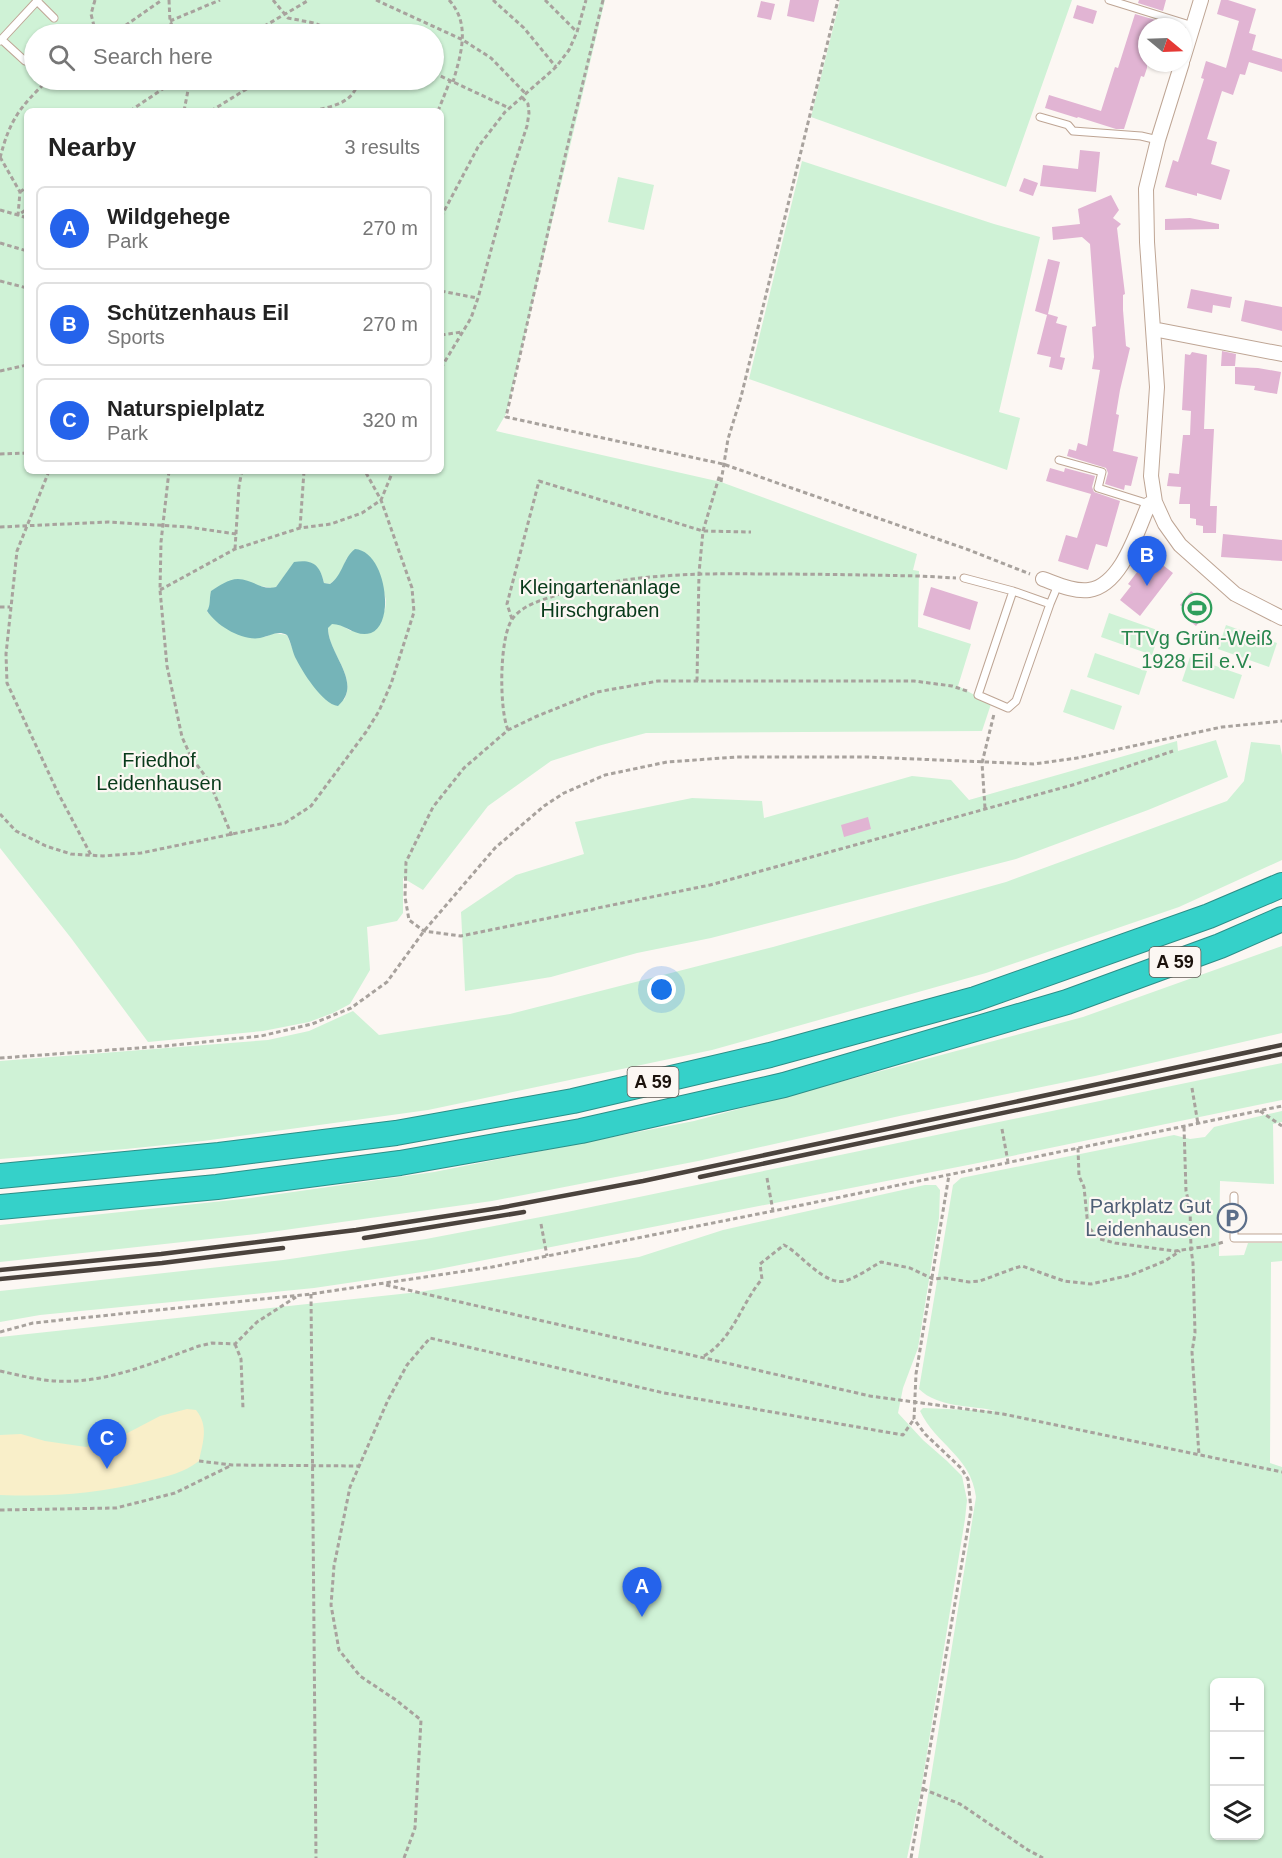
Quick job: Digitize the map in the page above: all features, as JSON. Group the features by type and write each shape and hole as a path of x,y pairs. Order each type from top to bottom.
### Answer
{"highway":[{"name":"A 59","path":"0,1176 219,1155 396,1133 573,1101 771,1055 975,999 1209,916 1282,885"},
{"name":"A 59","path":"0,1207 217,1187 377,1166 581,1131 784,1084 1067,1002 1220,946 1282,920"}],"street":[{"path":"1192,29 1201,0"},
{"path":"1043,579 1058,585 1088,590 1103,586 1124,561 1152,503 1151,476 1157,387 1147,242 1146,189 1158,140 1179,72"},
{"path":"1153,329 1282,354"},
{"path":"1152,503 1180,545 1235,594 1282,618"}],"lane":[{"path":"24,61 1,40 38,0 54,18"},
{"path":"1109,0 1193,26"},
{"path":"1040,117 1068,125 1073,131 1141,136 1158,140"},
{"path":"1059,460 1101,472 1098,488 1152,503"},
{"path":"964,578 1050,604"},
{"path":"1013,591 978,695 1008,708 1016,701 1058,585"},
{"path":"1234,1196 1234,1238 1282,1238"}],"path":[{"path":"94,0 91,14 94,24"},
{"path":"127,24 162,0"},
{"path":"169,0 171,24"},
{"path":"170,21 220,0"},
{"path":"273,0 284,15 316,24"},
{"path":"268,24 309,0"},
{"path":"376,0 428,24"},
{"path":"439,108 451,81 463,40 462,21 450,0"},
{"path":"493,0 524,28 556,67"},
{"path":"545,0 578,32"},
{"path":"444,211 478,147 509,108 556,67 569,50 578,32 586,0"},
{"path":"603,0 506,417 723,464 969,550 1043,579"},
{"path":"698,681 699,573 703,531 744,386 838,0"},
{"path":"444,31 463,40 491,58 526,94"},
{"path":"444,78 509,108"},
{"path":"18,215 20,192 0,158 6,135 21,107 38,90"},
{"path":"134,108 161,90"},
{"path":"185,108 188,90"},
{"path":"216,108 245,90"},
{"path":"325,108 340,104 350,98 355,90"},
{"path":"444,363 471,318 478,298 527,126 528,104 522,97"},
{"path":"20,192 24,189"},
{"path":"0,210 24,217"},
{"path":"18,215 24,211"},
{"path":"0,243 24,250"},
{"path":"0,281 24,287"},
{"path":"444,292 478,298"},
{"path":"444,335 462,332"},
{"path":"0,371 24,366"},
{"path":"0,454 24,453"},
{"path":"721,482 723,464"},
{"path":"48,474 17,551 6,654 8,683 58,794 91,855"},
{"path":"169,474 160,590 167,666 182,737 190,757 209,781 232,836"},
{"path":"235,549 241,474"},
{"path":"300,528 304,474"},
{"path":"0,814 25,837 71,854 104,856 141,853 232,836 285,823 311,806 366,732 387,693 414,612 412,588 381,500 366,474"},
{"path":"160,590 235,549 300,528 331,524 362,513 381,500 392,474"},
{"path":"508,730 501,697 505,643 512,619 507,604 539,482 703,531 751,532"},
{"path":"0,527 108,522 188,527 236,534"},
{"path":"512,619 527,607 541,600 590,586 630,578 699,573 964,578"},
{"path":"0,607 10,607"},
{"path":"978,695 952,686 914,681 658,681 597,692 508,730 464,768 433,807 406,862 405,897 409,920 424,931 461,936 710,885 1076,784 1173,752"},
{"path":"985,808 982,763 998,704"},
{"path":"0,1058 165,1046 261,1036 312,1024 351,1008 387,982 424,931 495,848 527,820 564,793 605,775 666,762 737,757 867,757 1034,764 1077,758 1222,727 1282,721"},
{"path":"1192,1088 1198,1124"},
{"path":"0,1332 33,1323 297,1296 385,1284 547,1256 1282,1106"},
{"path":"1260,1111 1282,1126"},
{"path":"1184,1127 1193,1263 1195,1333 1193,1364 1199,1455"},
{"path":"1002,1129 1008,1162"},
{"path":"1078,1148 1079,1176 1084,1187 1088,1227 1100,1239 1115,1244 1180,1251 1209,1246 1234,1238"},
{"path":"404,1858 415,1828 422,1720 360,1676 346,1659 339,1650 332,1605 334,1566 350,1487 406,1365 430,1338 664,1393 903,1436 914,1419 916,1374 949,1174"},
{"path":"767,1178 773,1211"},
{"path":"541,1224 547,1256"},
{"path":"703,1357 722,1344 754,1289 762,1280 760,1264 784,1245 795,1250 810,1266 832,1281 847,1281 881,1262 910,1268 933,1279 980,1281 1023,1266 1064,1281 1091,1284 1131,1275 1165,1261 1180,1251"},
{"path":"385,1284 870,1396 1003,1414 1282,1472"},
{"path":"311,1294 316,1858"},
{"path":"0,1371 55,1381 99,1379 121,1374 199,1346 212,1343 234,1344 257,1322 297,1296"},
{"path":"234,1344 241,1359 243,1409"},
{"path":"911,1858 971,1510 968,1479 961,1468 925,1434 914,1419"},
{"path":"199,1461 232,1465 358,1466"},
{"path":"0,1510 116,1508 175,1493 232,1465"},
{"path":"923,1789 960,1804 1043,1858"}],"green space":[{"name":"Friedhof Leidenhausen","path":"0,0 605,0 506,414 496,431 721,482 917,554 913,570 919,571 918,627 971,644 958,686 991,704 982,731 646,733 551,761 488,806 423,890 403,878 403,913 397,921 367,927 370,970 350,1004 309,1022 263,1031 148,1042 71,938 0,848","holes":["347,558 381,579 386,601 385,610 351,631 339,624 331,624 328,628 332,646 345,673 347,691 344,700 296,657 287,635 274,633 265,637 207,612 210,606 211,591 230,581 276,587 294,563 305,562 314,565 320,572 324,583 330,584 340,575"]},
{"path":"840,0 1072,0 1006,187 811,117"},
{"path":"802,161 1040,237 999,412 1020,418 1007,470 749,379"},
{"path":"618,177 654,185 644,230 608,222"},
{"path":"1109,613 1160,631 1152,655 1101,637"},
{"path":"1226,625 1277,643 1269,667 1218,649"},
{"path":"1095,653 1147,671 1139,695 1087,677"},
{"path":"1190,657 1242,675 1234,699 1182,681"},
{"path":"1071,689 1122,706 1114,730 1063,712"},
{"path":"1216,740 1228,777 1148,810 1016,859 711,938 637,953 551,977 465,991 461,912 516,875 584,854 575,822 692,798 762,801 764,818 912,776 951,780 969,800 1177,741 1178,751"},
{"path":"1251,742 1280,745 1282,755 1282,860 1179,907 986,973 712,1050 428,1110 203,1141 0,1159 0,1061 268,1040 309,1031 353,1011 379,1035 510,1014 773,947 1006,882 1227,801 1244,781"},
{"path":"1282,946 1282,1033 1095,1076 904,1115 698,1161 492,1201 256,1234 0,1262 0,1225 251,1198 434,1172 694,1121 1083,1017"},
{"path":"1282,1063 1282,1100 973,1164 429,1271 314,1288 40,1315 0,1322 0,1291 283,1260 426,1239 567,1212"},
{"path":"1282,1111 1282,1122 1273,1124 1274,1184 1220,1181 1219,1256 1244,1255 1248,1243 1282,1243 1282,1261 1271,1262 1270,1463 1282,1467 1282,1858 918,1858 976,1497 967,1471 927,1423 920,1411 923,1408 996,1411 945,1403 919,1389 953,1185 961,1178 1174,1135 1190,1139 1205,1137 1214,1127"},
{"path":"925,1185 936,1185 940,1190 939,1218 918,1348 903,1388 898,1413 962,1476 967,1500 920,1796 907,1858 0,1858 0,1337 419,1292 639,1257 723,1230"}],"sand":[{"path":"187,1409 196,1410 203,1422 202,1447 199,1461 175,1474 92,1492 56,1495 0,1495 0,1435 21,1434 45,1441 86,1447 116,1439 160,1416"}],"water":[{"path":"355,549 366,553 374,562 384,588 385,603 379,627 371,633 361,634 332,624 328,628 329,638 346,678 345,697 338,706 319,693 307,678 295,657 287,635 277,633 253,638 238,635 223,627 207,611 211,591 224,583 238,579 266,587 276,587 294,562 306,561 314,564 320,571 324,583 330,584 338,576"}],"building":[{"path":"790,0 819,0 814,22 787,16"},
{"path":"1139,0 1166,0 1163,11 1138,3"},
{"path":"1221,0 1256,9 1249,33 1256,35 1252,50 1282,59 1282,72 1249,62 1245,75 1240,74 1233,95 1222,91 1207,139 1217,142 1211,164 1230,170 1221,200 1165,187 1173,160 1178,162 1204,79 1201,78 1206,61 1226,68 1239,21 1217,14"},
{"path":"761,1 775,4 771,20 757,17"},
{"path":"1077,5 1097,11 1093,24 1073,18"},
{"path":"1135,14 1149,18 1138,18 1138,72 1146,72 1144,77 1141,76 1124,129 1116,129 1045,108 1049,95 1101,111 1115,67 1118,68"},
{"path":"1080,150 1100,152 1096,192 1040,186 1043,165 1078,169"},
{"path":"1024,178 1038,183 1033,196 1019,191"},
{"path":"1111,195 1119,210 1113,218 1121,224 1117,228 1125,294 1123,295 1123,310 1126,346 1130,348 1116,414 1119,415 1113,451 1138,457 1131,486 1125,485 1124,490 1105,484 1108,473 1106,468 1067,456 1069,449 1076,451 1078,443 1087,446 1100,370 1092,369 1094,357 1092,327 1096,326 1090,244 1082,237 1053,240 1052,227 1080,224 1078,209"},
{"path":"1190,218 1219,224 1219,229 1165,230 1165,219"},
{"path":"1048,259 1060,262 1048,314 1058,317 1056,323 1067,326 1060,357 1065,358 1062,370 1049,367 1051,357 1037,354 1047,315 1035,311"},
{"path":"1191,289 1232,297 1230,308 1213,305 1212,313 1187,308"},
{"path":"1245,300 1282,307 1282,331 1241,321"},
{"path":"1222,351 1236,354 1235,366 1221,366"},
{"path":"1192,352 1207,355 1204,429 1214,429 1210,506 1217,506 1216,533 1203,533 1203,526 1196,525 1196,519 1190,518 1190,504 1179,504 1181,487 1167,486 1169,473 1179,474 1183,435 1190,435 1191,411 1182,410 1185,354 1190,355"},
{"path":"1235,367 1281,372 1277,394 1254,390 1255,386 1235,384"},
{"path":"1050,468 1064,472 1065,468 1095,476 1092,487 1094,492 1120,501 1107,547 1096,544 1088,570 1058,561 1066,535 1077,538 1091,494 1046,481"},
{"path":"1223,534 1282,540 1282,561 1221,557"},
{"path":"1150,555 1173,573 1140,616 1120,600 1131,586 1128,584"},
{"path":"931,587 978,602 970,630 923,615"},
{"name":"TTVg Grün-Weiß 1928 Eil e.V.","path":"1191,591 1211,606 1196,626 1185,617 1189,611 1180,605"},
{"path":"868,817 871,829 844,837 841,825"}],"railway":[{"path":"0,1270 161,1254 356,1230 499,1208 643,1181 1282,1045"},
{"path":"700,1177 1282,1054"},
{"path":"364,1238 524,1212"},
{"path":"0,1279 283,1248"}],"place":[{"name":"Schützenhaus Eil","path":"1147,586"},
{"name":"TTVg Grün-Weiß 1928 Eil e.V.","path":"1197,608"},
{"name":"Parkplatz Gut Leidenhausen","path":"1232,1218"},
{"name":"Naturspielplatz","path":"107,1469"},
{"name":"Wildgehege","path":"642,1617"}],"park label":[{"name":"Kleingartenanlage Hirschgraben","path":"600,598"}]}
